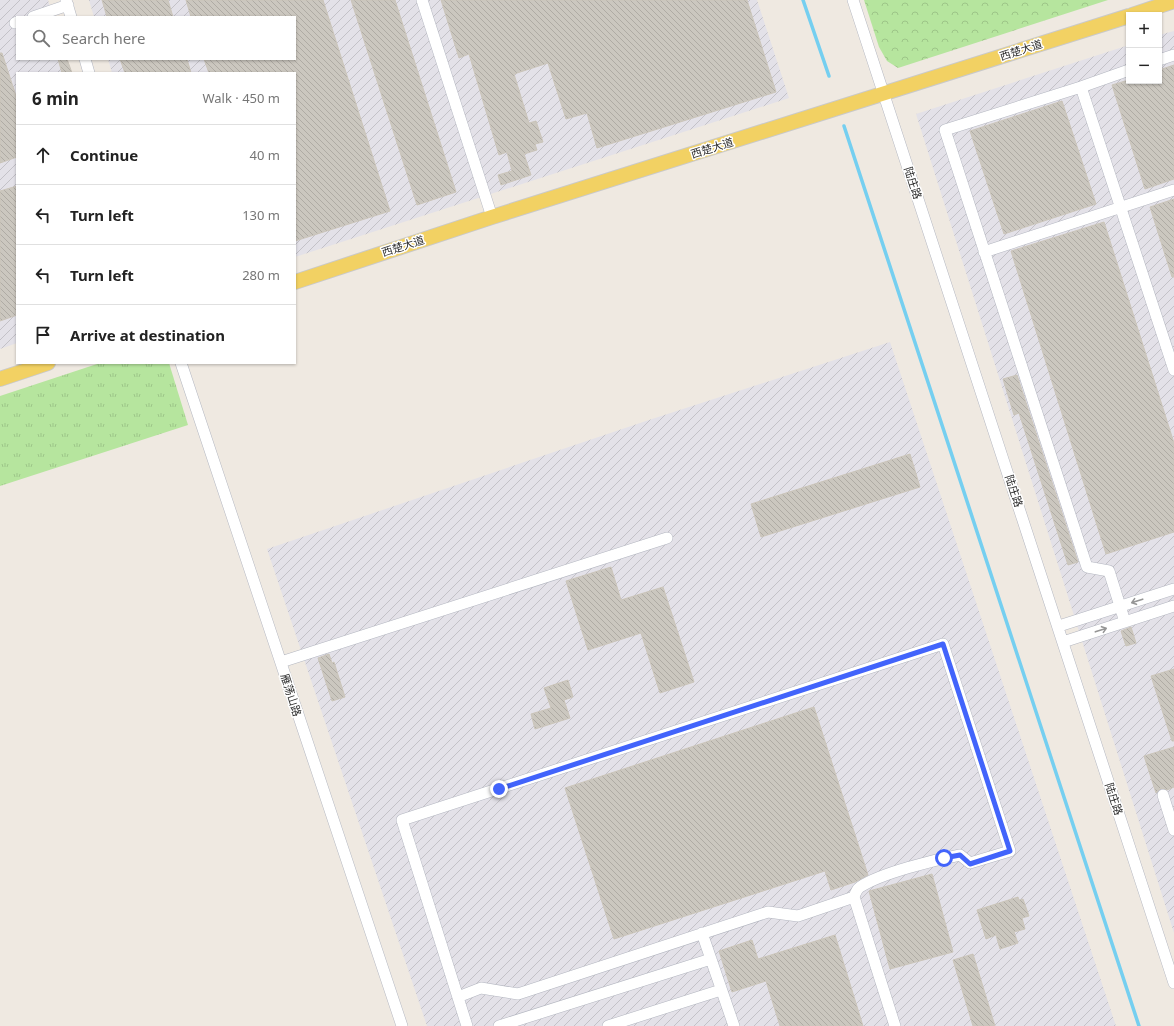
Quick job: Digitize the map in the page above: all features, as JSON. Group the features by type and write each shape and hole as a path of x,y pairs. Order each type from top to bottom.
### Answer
{"main road":[{"name":"西楚大道","path":"1140,12 1174,2"},
{"name":"西楚大道","path":"296,282 492,217 1126,16"},
{"path":"0,379 45,364"}],"street":[{"path":"422,0 492,217"},
{"name":"陆庄路","path":"853,0 1059,626 1174,983"},
{"path":"35,16 67,3 71,16"},
{"path":"1162,59 1174,55"},
{"path":"84,60 89,72"},
{"path":"1125,622 1109,571 1087,567 945,130 1081,87 1126,71"},
{"path":"1081,87 1174,370"},
{"path":"984,252 1174,190"},
{"name":"雁荡山路","path":"182,364 402,1026"},
{"path":"281,662 667,538"},
{"path":"1059,626 1174,589"},
{"path":"1063,642 1174,606"},
{"path":"468,1026 402,820 943,644 1010,851 970,864 960,855 944,858 880,878 858,888 854,897 895,1026"},
{"path":"1163,795 1174,830"},
{"path":"458,997 481,988 518,994 768,912 798,916 854,897"},
{"path":"702,933 734,1026"},
{"path":"507,1025 711,959"},
{"path":"608,1026 721,990"}],"shaded area":[{"path":"0,0 48,0 53,16 16,16 16,60 67,60 72,72 16,72 16,343 0,349"},
{"path":"89,0 757,0 789,98 296,257 296,72 112,72 108,60 296,60 296,16 94,16"},
{"path":"1174,31 1174,933 916,114 1126,46 1126,84 1162,84 1162,34"},
{"path":"890,342 1116,1026 427,1026 267,549 649,420"}],"green space":[{"path":"864,0 1108,0 898,68 887,61 879,47"},
{"path":"97,364 169,364 188,425 0,486 0,396"}],"building":[{"path":"102,0 168,0 173,16 107,16"},
{"path":"186,0 323,0 390,211 296,241 296,72 209,72 204,60 296,60 296,16 191,16"},
{"path":"351,0 395,0 456,192 417,205"},
{"path":"441,0 747,0 776,92 597,148 587,113 566,119 548,63 514,74 529,123 536,121 543,142 535,144 537,150 524,154 531,175 501,185 498,175 512,171 507,152 499,155 469,54 459,58"},
{"path":"0,53 2,53 16,96 16,157 0,163"},
{"path":"58,60 67,60 72,72 62,72"},
{"path":"120,60 187,60 191,72 125,72"},
{"path":"1174,65 1174,179 1145,189 1112,85 1125,81 1126,84 1162,84 1162,69"},
{"path":"1062,101 1096,204 1004,234 970,131"},
{"path":"16,186 16,315 0,321 0,191"},
{"path":"1174,199 1174,277 1172,277 1150,207"},
{"path":"1104,222 1174,443 1174,532 1106,554 1011,251"},
{"path":"1017,375 1078,562 1068,565 1019,413 1014,415 1003,379"},
{"path":"910,454 920,487 761,537 751,504"},
{"path":"611,567 621,600 663,587 694,682 660,693 641,633 588,650 566,581"},
{"path":"1131,627 1136,643 1126,646 1121,631"},
{"path":"329,654 332,663 334,662 345,697 332,701 318,658"},
{"path":"1174,669 1174,741 1172,741 1151,676"},
{"path":"568,680 573,697 564,700 570,718 535,729 531,714 551,708 544,688"},
{"path":"814,707 868,875 855,882 831,890 825,871 614,939 565,788"},
{"path":"1174,747 1174,787 1167,790 1161,788 1156,793 1144,756"},
{"path":"932,874 953,952 890,969 869,891"},
{"path":"1018,897 1019,900 1023,899 1029,916 1022,918 1025,929 1014,932 1018,943 1000,949 996,935 986,939 977,910"},
{"path":"835,935 863,1026 780,1026 766,981 732,992 719,951 752,940 758,959"},
{"path":"973,954 995,1026 973,1026 953,960"}],"waterway":[{"path":"803,0 829,76"},
{"path":"844,126 1139,1026"}],"route":[{"path":"499,789 943,644 1010,851 970,864 960,855 944,858"}]}
